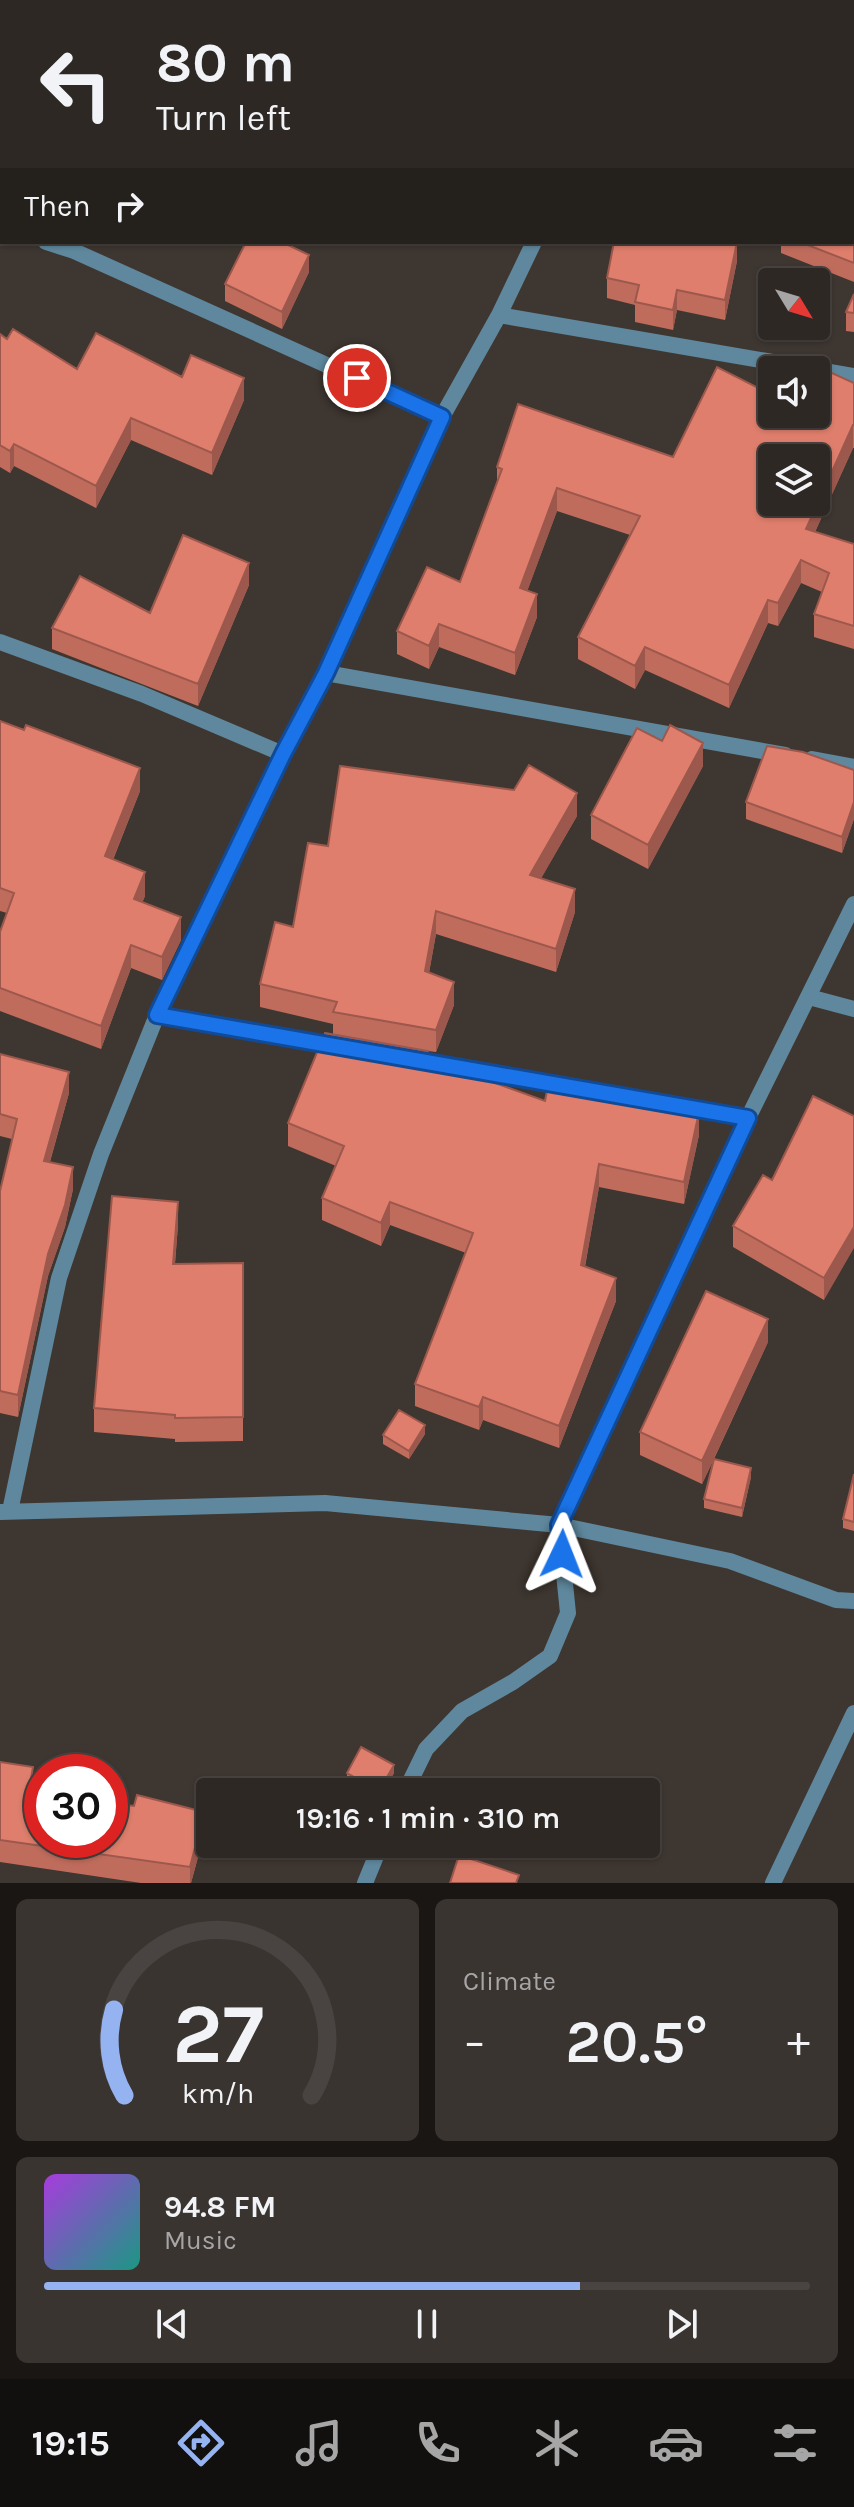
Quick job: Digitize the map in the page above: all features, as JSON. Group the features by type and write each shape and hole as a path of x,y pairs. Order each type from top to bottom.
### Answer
{"street":[{"path":"533,244 499,315 442,417 326,673 283,754 157,1015 101,1154 59,1278 5,1512 325,1503 559,1525 730,1561 836,1600 854,1601"},
{"path":"75,246 442,417"},
{"path":"499,315 854,376"},
{"path":"0,642 142,694 283,754"},
{"path":"326,673 854,767"},
{"path":"412,1778 426,1749 462,1711 513,1682 550,1656 568,1613 559,1525 748,1118 854,904"},
{"path":"809,997 854,1009"},
{"path":"157,1015 359,1051"},
{"path":"406,1059 748,1118"},
{"path":"773,1883 854,1713"},
{"path":"365,1883 375,1858"}],"building":[{"path":"245,244 286,244 309,255 282,312 225,284"},
{"path":"614,244 737,244 725,300 677,290 673,310 635,302 639,285 607,278"},
{"path":"805,244 854,244 854,263"},
{"path":"854,294 854,313 846,312"},
{"path":"13,329 77,369 96,333 182,377 191,355 244,378 212,453 131,418 96,486 14,444 10,451 0,445 0,334 7,339"},
{"path":"717,367 758,388 758,428 830,428 830,372 854,383 854,425 830,476 830,444 758,444 758,516 812,516 806,529 854,544 854,626 814,614 829,573 801,560 778,603 768,600 729,685 645,647 635,666 578,637 640,516 557,488 520,588 537,594 515,653 439,624 429,646 397,631 427,567 460,582 502,469 497,467 518,404 673,457"},
{"path":"183,535 249,563 198,684 52,628 80,576 150,613"},
{"path":"0,721 24,730 26,725 140,768 105,856 145,872 134,899 181,917 162,957 131,945 101,1026 0,988 0,932 14,893 0,888"},
{"path":"670,725 703,743 648,845 591,815 637,728 662,741"},
{"path":"767,746 803,752 854,770 854,802 842,837 746,802"},
{"path":"529,765 577,793 530,875 575,889 556,949 436,911 425,971 454,982 436,1030 333,1012 337,1002 260,984 275,922 293,927 308,843 328,846 340,766 514,790"},
{"path":"325,1033 428,1051 426,1058 545,1101 549,1081 699,1112 684,1182 599,1164 581,1265 616,1278 559,1426 483,1397 479,1407 415,1384 473,1233 390,1202 381,1223 322,1198 344,1146 288,1123"},
{"path":"0,1054 69,1072 44,1161 73,1167 65,1205 48,1254 18,1395 0,1391 0,1191 17,1119 0,1114"},
{"path":"813,1096 854,1116 854,1227 824,1278 733,1226 763,1175 772,1180"},
{"path":"112,1196 178,1202 173,1264 243,1263 243,1417 175,1418 175,1415 94,1408"},
{"path":"706,1291 768,1319 702,1461 640,1432"},
{"path":"399,1410 425,1425 409,1451 383,1435"},
{"path":"714,1459 751,1468 742,1508 704,1499"},
{"path":"854,1474 854,1522 843,1519"},
{"path":"361,1747 394,1765 386,1778 356,1778 347,1773"},
{"path":"0,1762 24,1766 24,1843 0,1840"},
{"path":"137,1795 196,1810 196,1843 190,1867 127,1858 128,1805 134,1806"},
{"path":"458,1858 468,1858 519,1875 516,1883 450,1883"}],"route":[{"path":"357,378 442,417 326,673 283,754 157,1015 748,1118 559,1525 562,1554"}]}
